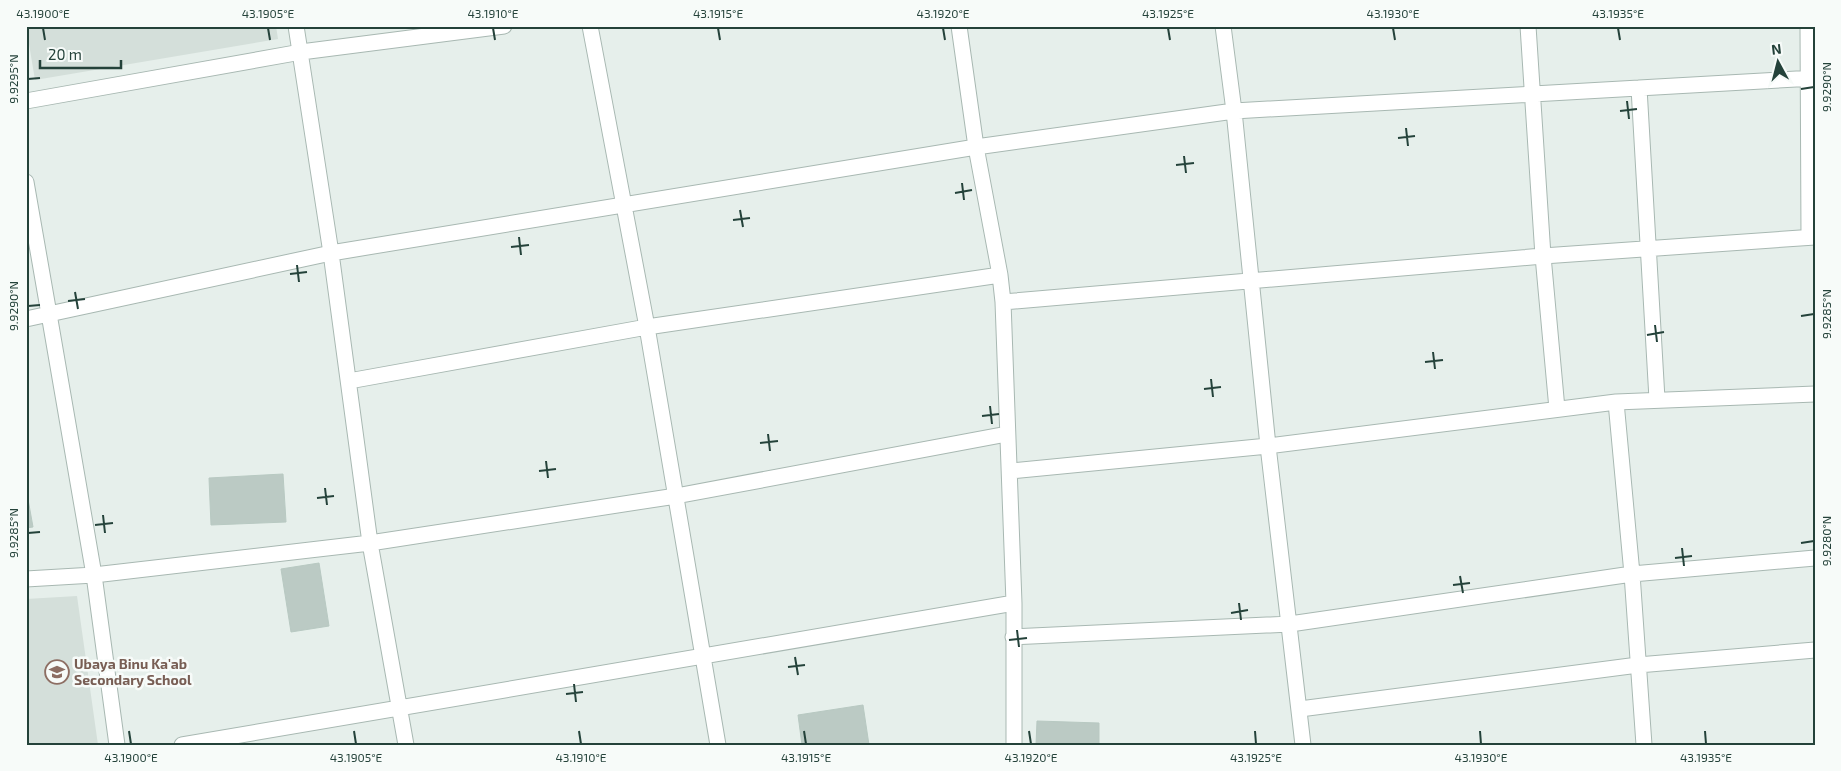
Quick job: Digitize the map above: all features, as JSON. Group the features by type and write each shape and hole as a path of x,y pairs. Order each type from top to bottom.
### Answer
{"street":[{"path":"296,26 331,253 370,543 406,745"},
{"path":"26,101 301,52 504,26"},
{"path":"590,26 625,204 718,745"},
{"path":"959,26 976,147 1000,275 1003,302 1007,434 1011,471 1014,603 1014,745"},
{"path":"1223,26 1234,111 1268,446 1304,745"},
{"path":"1528,26 1534,94 1543,256 1557,409"},
{"path":"1003,302 1543,256 1812,237 1812,78 1808,26"},
{"path":"26,319 331,253 976,147 1234,111 1812,78"},
{"path":"1639,88 1657,399"},
{"path":"26,182 94,575 117,745"},
{"path":"349,381 647,328 1000,275"},
{"path":"1011,471 1268,446 1616,402 1815,394"},
{"path":"1616,402 1632,574 1644,745"},
{"path":"26,579 94,575 370,543 676,496 1007,434"},
{"path":"1014,638 1290,624 1632,574 1815,558"},
{"path":"182,745 1014,603"},
{"path":"1300,709 1638,665 1815,650"}],"shaded area":[{"path":"26,26 276,26 278,39 35,80"},
{"name":"Ubaya Binu Ka'ab Secondary School","path":"77,596 98,745 26,745 26,599"}],"building":[{"path":"283,474 286,522 211,525 209,478"},
{"path":"26,488 33,527 26,528"},
{"path":"319,563 329,626 291,632 281,569"},
{"path":"863,705 869,745 802,745 798,715"},
{"path":"1037,721 1099,723 1099,745 1036,745"}],"place":[{"name":"Ubaya Binu Ka'ab Secondary School","path":"57,672"}]}
